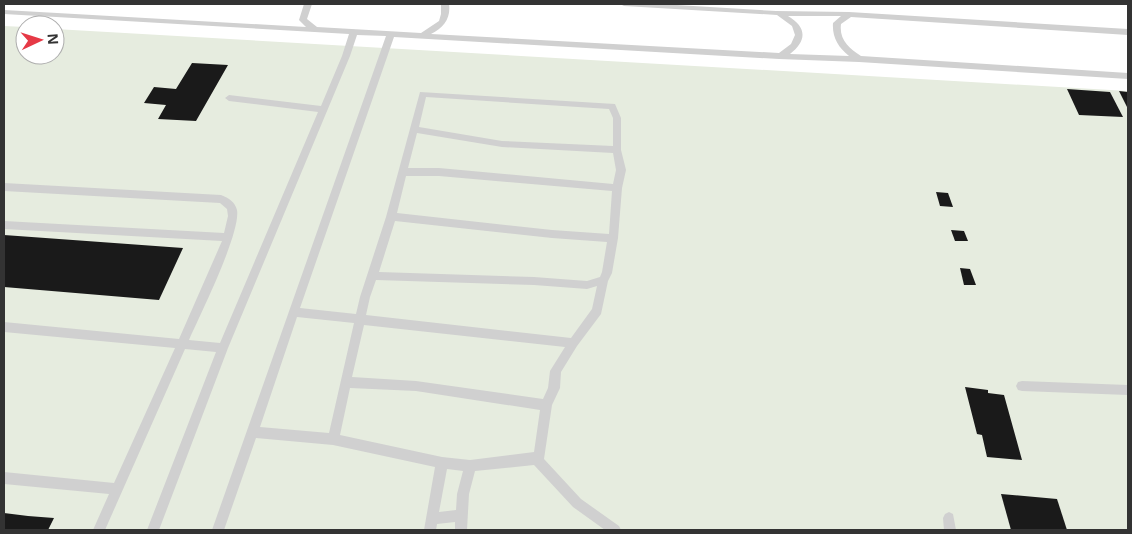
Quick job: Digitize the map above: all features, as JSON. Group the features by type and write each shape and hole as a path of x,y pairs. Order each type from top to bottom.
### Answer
{"lane":[{"path":"308,4 303,20 314,29"},
{"path":"422,35 441,25 445,18 445,4"},
{"path":"624,4 776,13 849,14 1128,32"},
{"path":"806,4 810,14"},
{"path":"4,12 859,59 1128,76"},
{"path":"776,13 792,22 798,29 799,39 793,49 779,56"},
{"path":"849,14 837,23 835,30 845,50 859,59"},
{"path":"152,530 223,348 346,56 354,31"},
{"path":"218,530 391,33"},
{"path":"252,432 333,438 442,463 470,466 536,460 540,455 546,405 554,388 556,371 573,343 597,311 603,280 607,273 613,238 617,188 622,170 617,150 616,111 612,106 605,104 423,94 391,218 365,297 333,438"},
{"path":"229,98 323,109"},
{"path":"414,129 502,144 617,150"},
{"path":"402,172 439,172 617,188"},
{"path":"4,187 220,199 228,203 232,209 228,237 215,270 99,530"},
{"path":"391,218 404,217 552,234 613,238"},
{"path":"4,225 228,237"},
{"path":"373,276 534,281 587,285 603,280"},
{"path":"294,312 573,343"},
{"path":"4,326 223,348"},
{"path":"345,382 416,386 546,405"},
{"path":"1022,386 1128,390"},
{"path":"536,460 576,502 614,530"},
{"path":"442,463 431,525 463,515"},
{"path":"461,530 463,494 470,466"},
{"path":"4,478 117,489"}],"shaded area":[{"path":"4,26 15,27 15,65 65,65 65,30 1128,91 1128,530 4,530"}],"building":[{"path":"192,63 228,65 196,121 158,119 166,105 144,103 154,87 176,89"},
{"path":"1067,89 1110,92 1123,117 1079,115"},
{"path":"1119,91 1128,92 1128,109"},
{"path":"936,192 948,193 953,207 940,206"},
{"path":"951,230 964,231 968,241 955,241"},
{"path":"4,235 183,248 159,300 4,287"},
{"path":"960,268 970,269 976,285 964,285"},
{"path":"965,387 988,390 988,393 1004,395 1022,460 987,457 982,435 977,434"},
{"path":"1001,494 1057,499 1067,530 1011,530"},
{"path":"4,513 54,518 48,530 4,530"}]}
